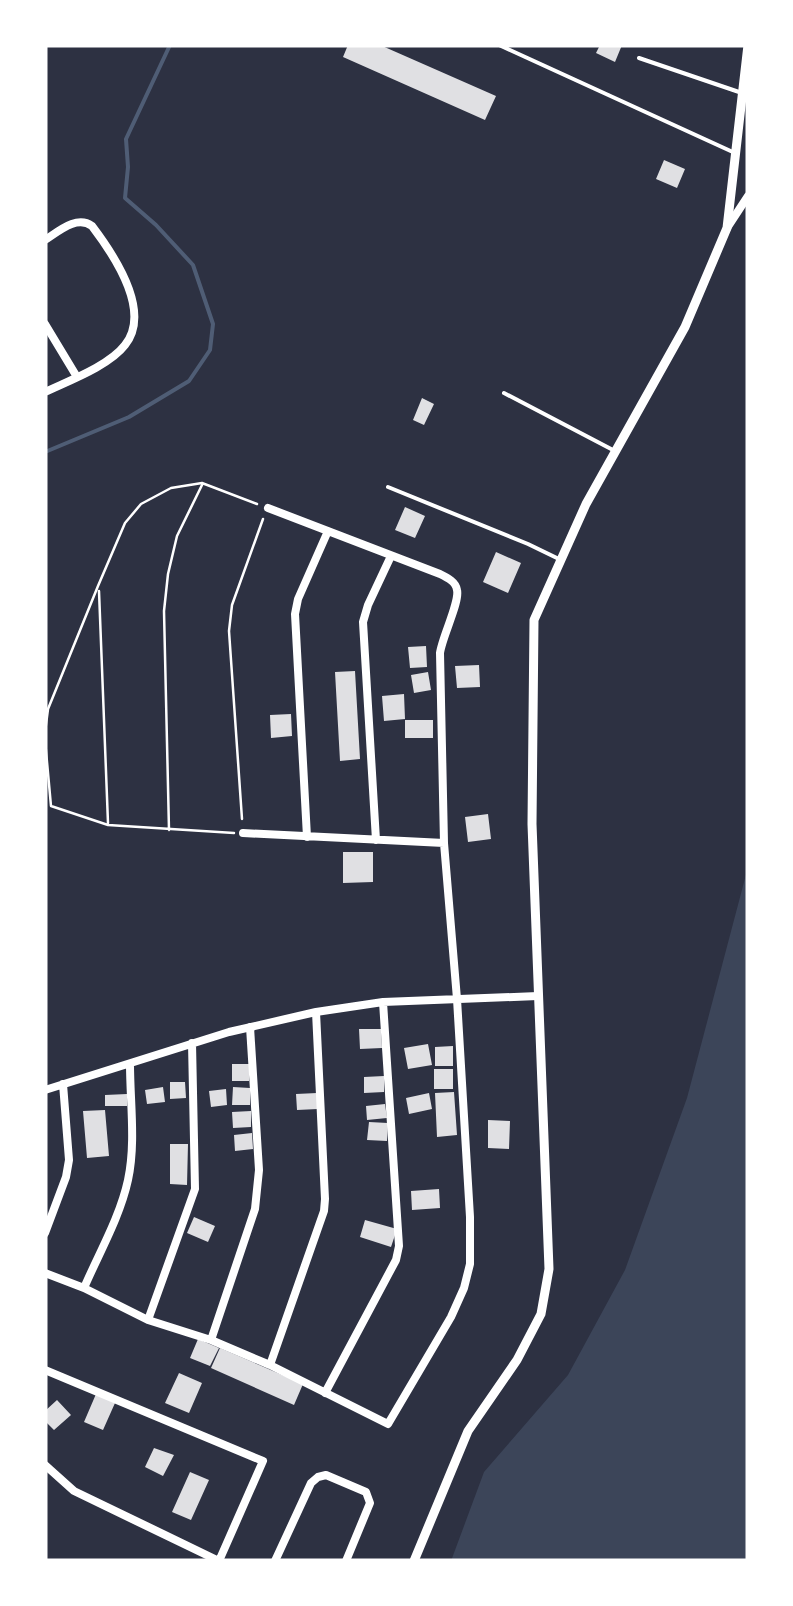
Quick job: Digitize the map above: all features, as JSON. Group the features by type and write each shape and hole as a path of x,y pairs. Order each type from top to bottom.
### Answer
{"street":[{"path":"727,228 748,45"},
{"path":"414,1561 468,1431 516,1360 541,1314 549,1269 532,824 534,620 586,504 685,327 727,228 748,196"},
{"path":"45,240 76,222 85,222 98,234 134,301 132,332 125,346 112,358 45,392"},
{"path":"45,324 77,377"},
{"path":"45,1272 148,1320 211,1340 270,1366 388,1424 464,1288 470,1264 470,1217 444,842 440,653 458,592 456,584 268,508"},
{"path":"307,836 295,614 328,530"},
{"path":"376,840 363,622 391,556"},
{"path":"243,833 444,842"},
{"path":"45,1090 192,1043 316,1012 383,1002 538,996"},
{"path":"326,1392 396,1260 399,1246 383,1002"},
{"path":"270,1366 324,1211 316,1012"},
{"path":"211,1340 258,1195 250,1027"},
{"path":"148,1320 195,1189 192,1043"},
{"path":"84,1288 127,1182 130,1064"},
{"path":"45,1233 69,1160 62,1084"},
{"path":"45,1370 263,1461 219,1561 74,1491 45,1465"},
{"path":"275,1561 318,1476 366,1492 370,1497 346,1561"}],"lane":[{"path":"499,45 736,153"},
{"path":"639,58 742,93"},
{"path":"504,393 617,452"},
{"path":"388,486 561,560"}],"path":[{"path":"169,830 164,611 177,536 202,483"},
{"path":"45,732 48,709 98,586 126,523 142,504 171,488 202,483 268,508 232,605 229,631 243,833 108,824 50,806 45,740"},
{"path":"98,586 108,824"}],"shaded area":[{"path":"748,867 748,1561 451,1561 484,1472 568,1375 625,1270 687,1098"}],"building":[{"path":"348,45 380,45 496,96 485,120 343,57"},
{"path":"600,45 622,45 615,62 596,53"},
{"path":"664,160 685,169 677,188 656,179"},
{"path":"422,398 434,404 424,425 413,420"},
{"path":"405,507 425,516 415,538 395,530"},
{"path":"496,552 521,563 508,593 483,582"},
{"path":"426,646 427,667 410,668 408,647"},
{"path":"479,665 480,687 457,688 455,666"},
{"path":"355,671 360,759 340,761 335,672"},
{"path":"428,672 431,690 414,693 411,675"},
{"path":"404,694 405,719 384,721 382,696"},
{"path":"291,714 292,736 271,738 270,715"},
{"path":"405,720 433,720 433,738 405,738"},
{"path":"488,814 491,839 468,842 465,817"},
{"path":"343,852 373,852 373,882 343,883"},
{"path":"359,1029 381,1029 382,1048 360,1049"},
{"path":"428,1044 432,1065 408,1069 404,1048"},
{"path":"453,1046 453,1066 435,1066 435,1047"},
{"path":"232,1064 249,1064 249,1081 232,1081"},
{"path":"434,1069 453,1069 453,1089 434,1089"},
{"path":"384,1076 384,1092 364,1093 364,1077"},
{"path":"170,1082 185,1082 186,1098 170,1099"},
{"path":"163,1087 165,1102 147,1104 145,1090"},
{"path":"233,1087 250,1088 250,1105 232,1105"},
{"path":"226,1089 227,1105 211,1107 209,1091"},
{"path":"454,1092 457,1135 437,1137 435,1093"},
{"path":"317,1093 318,1109 297,1110 296,1094"},
{"path":"429,1093 432,1109 409,1114 406,1098"},
{"path":"127,1094 127,1106 105,1106 105,1095"},
{"path":"385,1104 387,1118 367,1120 366,1106"},
{"path":"105,1110 109,1156 87,1158 83,1111"},
{"path":"251,1111 251,1127 233,1128 232,1112"},
{"path":"488,1120 510,1121 509,1149 488,1148"},
{"path":"369,1122 388,1123 387,1141 367,1140"},
{"path":"252,1133 253,1149 235,1151 234,1135"},
{"path":"170,1144 188,1144 187,1185 170,1184"},
{"path":"439,1189 440,1208 412,1210 411,1191"},
{"path":"194,1217 215,1226 208,1242 187,1233"},
{"path":"365,1220 397,1229 391,1247 360,1237"},
{"path":"198,1339 219,1348 210,1366 190,1358"},
{"path":"220,1348 303,1384 294,1405 211,1368"},
{"path":"179,1373 202,1383 189,1413 165,1403"},
{"path":"96,1394 115,1403 103,1430 84,1422"},
{"path":"57,1400 71,1415 54,1430 45,1421 45,1411"},
{"path":"154,1448 174,1455 163,1476 145,1467"},
{"path":"190,1472 209,1480 191,1520 172,1512"}],"waterway":[{"path":"45,452 129,417 189,381 210,350 213,324 193,265 125,198 126,139 170,45"}]}
